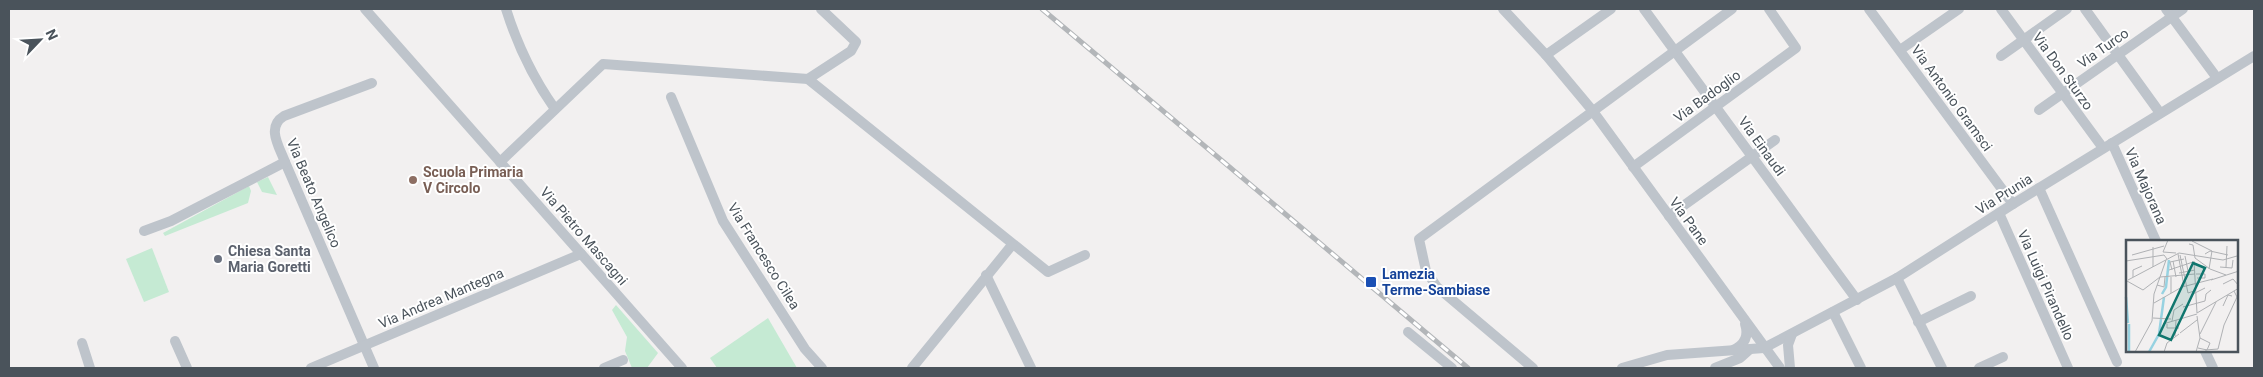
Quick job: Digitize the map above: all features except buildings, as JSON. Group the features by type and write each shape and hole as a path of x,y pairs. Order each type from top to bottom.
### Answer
{"street":[{"name":"Via Pietro Mascagni","path":"366,9 682,368"},
{"path":"506,9 513,30 539,87 555,109"},
{"path":"808,79 851,52 856,42 821,9"},
{"name":"Via Pane","path":"1503,9 1546,55 1592,110 1780,368"},
{"path":"1546,55 1611,9"},
{"name":"Via Einaudi","path":"1644,9 1857,300"},
{"path":"1533,368 1437,287 1426,271 1419,239 1592,110 1732,9"},
{"name":"Via Badoglio","path":"1633,167 1796,48 1769,9"},
{"name":"Via Antonio Gramsci","path":"1869,9 2013,204"},
{"path":"1900,50 1959,9"},
{"name":"Via Don Sturzo","path":"2001,9 2062,93 2107,146"},
{"path":"2001,56 2067,9"},
{"path":"2085,9 2160,113"},
{"name":"Via Turco","path":"2039,110 2118,54 2169,12 2182,9"},
{"path":"2169,12 2216,78"},
{"name":"Via Prunia","path":"1622,368 1667,355 1764,348 1897,278 2013,204 2254,56"},
{"path":"500,162 600,65 607,63 808,79 1012,245 1048,272 1086,256"},
{"name":"Via Beato Angelico","path":"372,83 278,120 274,127 274,134 374,368"},
{"name":"Via Francesco Cilea","path":"671,97 723,221 806,348 822,368"},
{"path":"1669,216 1774,140"},
{"name":"Via Majorana","path":"2107,146 2155,240"},
{"path":"144,231 171,221 285,162"},
{"path":"2039,188 2117,362"},
{"name":"Via Luigi Pirandello","path":"1999,213 2068,368"},
{"path":"912,368 1012,245"},
{"name":"Via Andrea Mantegna","path":"311,368 581,254"},
{"path":"986,276 1031,368"},
{"path":"1897,278 1942,368"},
{"path":"1918,322 1971,296"},
{"path":"1833,312 1861,368"},
{"path":"1729,351 1741,346 1746,337 1747,329 1743,319"},
{"path":"1408,332 1452,368"},
{"path":"1790,368 1788,345 1792,334"},
{"path":"175,341 187,368"},
{"path":"82,343 90,368"},
{"path":"1715,368 1740,358 1749,350"},
{"path":"2205,352 2213,368"},
{"path":"1979,368 2003,357"},
{"path":"604,368 623,360"}],"green space":[{"path":"268,177 277,195 262,192 257,182"},
{"path":"249,186 251,191 248,203 165,236 163,233"},
{"path":"152,248 169,292 144,302 126,259"},
{"path":"616,305 658,353 647,368 632,368 625,351 627,337 612,310"},
{"path":"768,318 797,368 717,368 710,358"}],"railway":[{"path":"1042,9 1468,368"}],"place":[{"name":"Scuola Primaria V Circolo","path":"413,180"},
{"name":"Chiesa Santa Maria Goretti","path":"218,259"},
{"name":"Lamezia Terme-Sambiase","path":"1371,282"}]}
